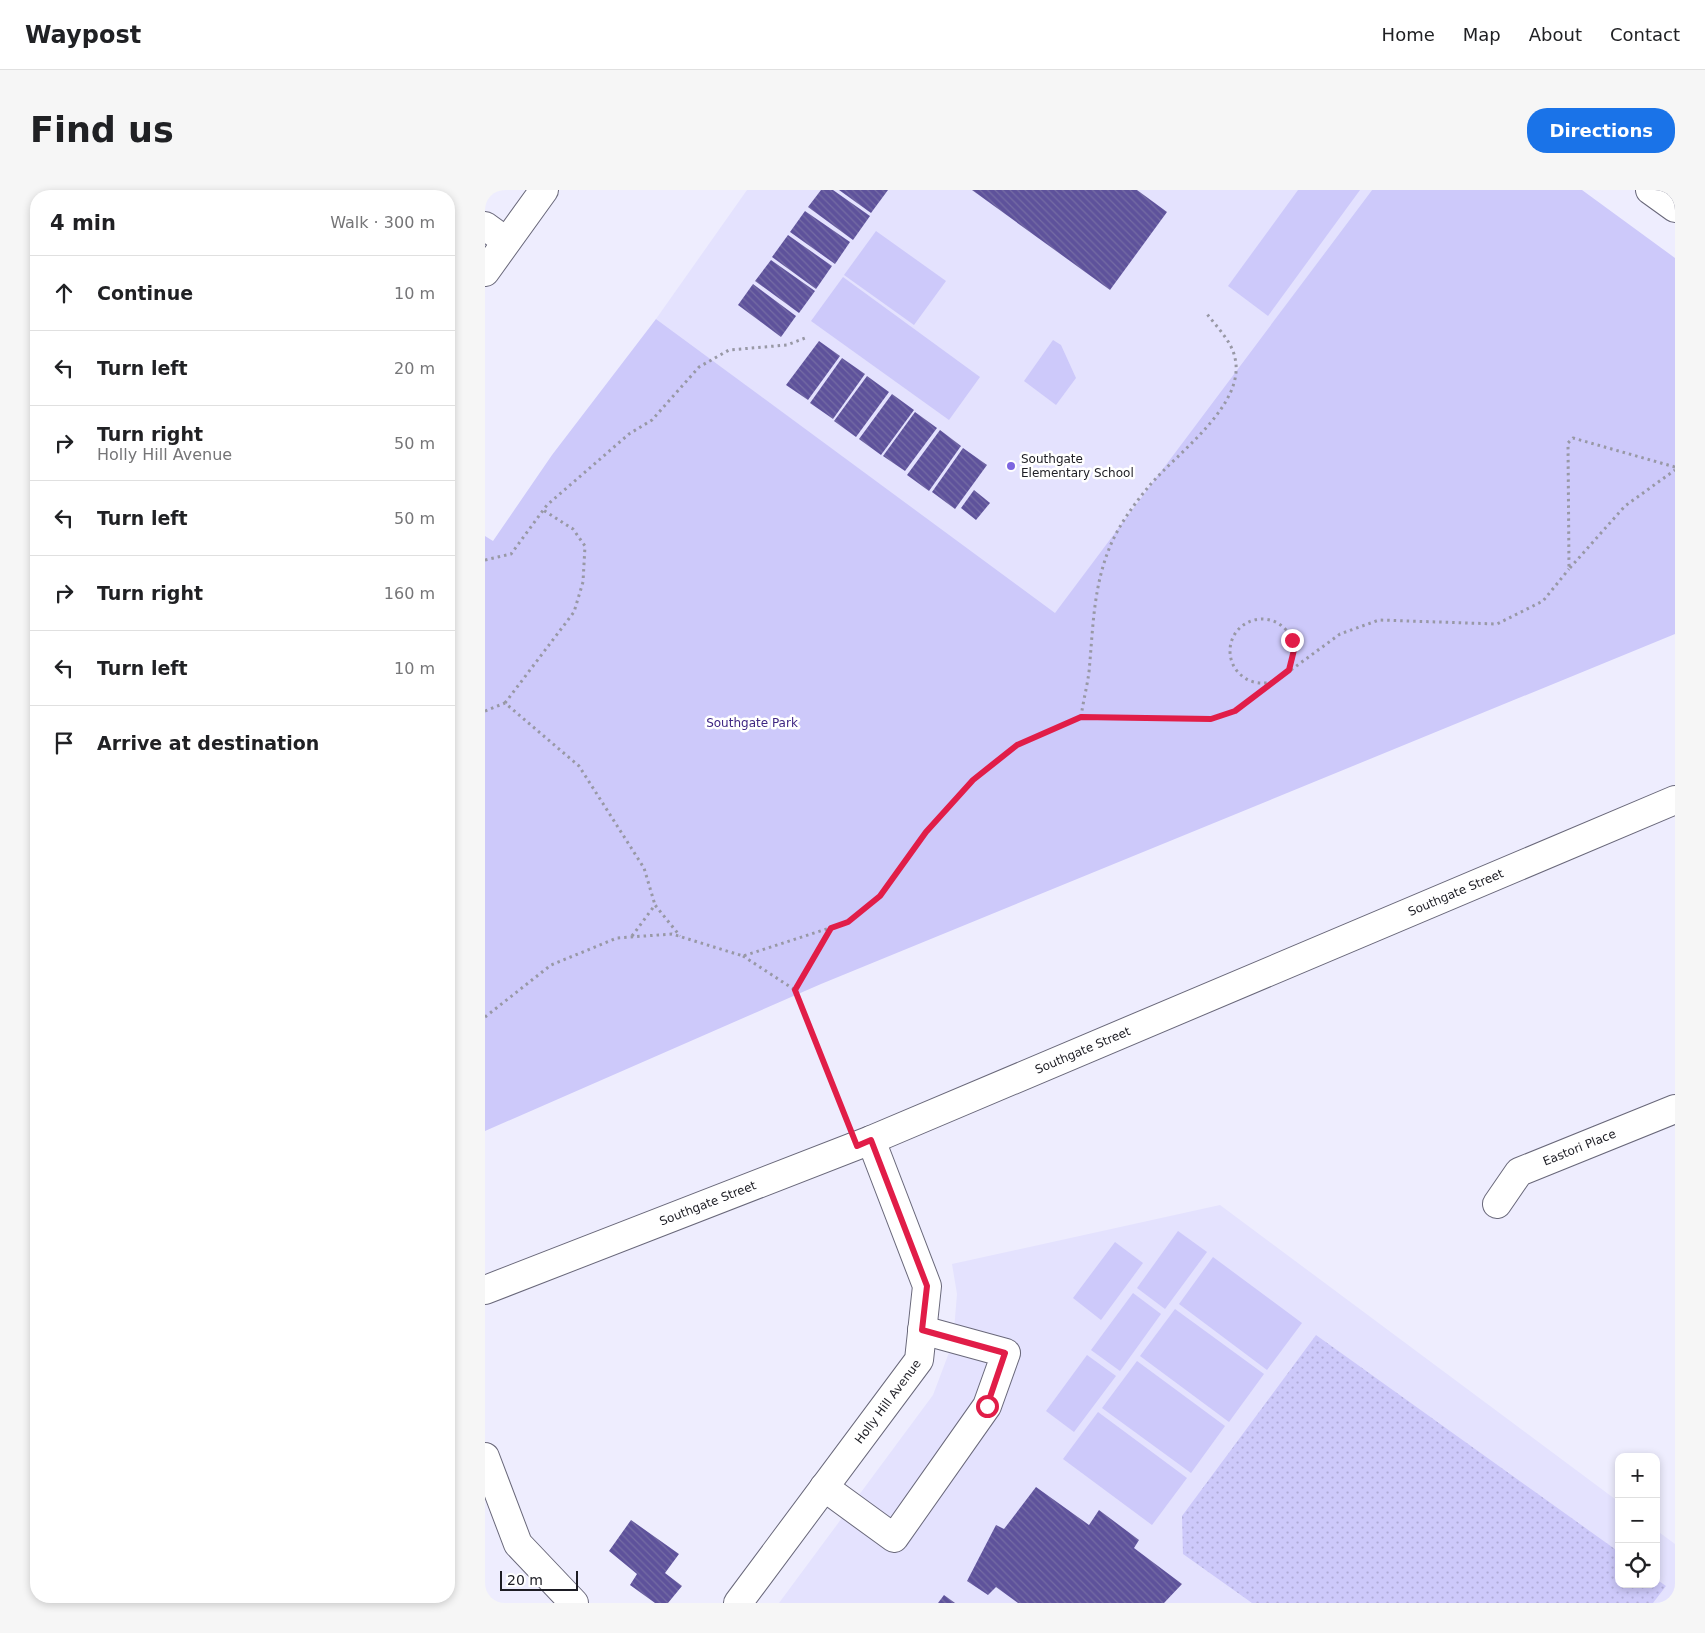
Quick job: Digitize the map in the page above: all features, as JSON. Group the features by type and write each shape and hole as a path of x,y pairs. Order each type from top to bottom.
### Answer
{"street":[{"path":"485,272 496,234 544,190"},
{"path":"1650,190 1675,208"},
{"name":"Southgate Street","path":"485,1290 864,1143 1675,800"},
{"name":"Eastori Place","path":"1497,1204 1519,1172 1675,1109"},
{"name":"Holly Hill Avenue","path":"738,1603 919,1360 927,1286 864,1143"},
{"path":"824,1487 894,1538 987,1406 1005,1353 922,1330"},
{"path":"485,1457 518,1544 574,1603"}],"path":[{"path":"1081,717 1089,673 1092,622 1099,580 1109,548 1125,518 1150,485 1225,404 1235,385 1235,358 1224,335 1207,314"},
{"path":"485,560 511,554 543,510 629,434 652,420 699,367 729,350 787,345 805,338"},
{"path":"1569,569 1568,443 1573,438 1675,469"},
{"path":"743,956 848,922 880,896 926,832 973,780 1017,745 1081,717 1211,719 1235,711 1341,634 1379,620 1497,624 1543,601 1625,506 1675,469"},
{"path":"485,711 505,703 574,612 583,582 585,546 573,529 543,510"},
{"path":"1268,620 1287,630 1294,650 1289,670 1282,677 1268,682 1252,682 1235,669 1231,659 1233,638 1248,623 1268,620"},
{"path":"505,703 579,766 644,868 655,905 682,938"},
{"path":"631,936 655,905"},
{"path":"795,990 831,928"},
{"path":"485,1017 551,965 617,938 672,934 743,956 795,990 864,1143"}],"shaded area":[{"name":"Southgate Elementary School","path":"747,190 1372,190 1055,614 656,319"},
{"path":"1220,1205 1615,1499 1615,1588 1660,1588 1660,1533 1675,1544 1675,1603 779,1603 933,1395 953,1342 957,1294 952,1264"}],"green space":[{"path":"1298,190 1360,190 1268,316 1228,286"},
{"name":"Southgate Park","path":"1372,190 1582,190 1675,258 1675,634 821,984 485,1131 485,536 493,541 552,455 656,319 1055,613"},
{"path":"876,231 946,281 914,325 844,275"},
{"path":"843,277 980,377 949,420 811,321"},
{"path":"1053,340 1061,345 1076,378 1056,405 1024,381"},
{"path":"1178,1231 1207,1252 1165,1309 1137,1288"},
{"path":"1115,1242 1143,1263 1101,1320 1073,1298"},
{"path":"1213,1257 1302,1323 1267,1370 1179,1304"},
{"path":"1133,1293 1161,1314 1120,1371 1091,1350"},
{"path":"1175,1309 1264,1374 1229,1422 1140,1356"},
{"path":"1316,1335 1615,1549 1615,1588 1660,1588 1660,1582 1666,1586 1653,1603 1252,1603 1183,1554 1182,1516"},
{"path":"1087,1355 1116,1376 1074,1432 1046,1411"},
{"path":"1137,1361 1225,1426 1191,1473 1102,1408"},
{"path":"1098,1412 1187,1478 1152,1525 1063,1459"}],"building":[{"path":"821,190 833,190 870,216 853,240 808,207"},
{"path":"839,190 888,190 871,213"},
{"path":"972,190 1137,190 1167,212 1110,290"},
{"path":"805,211 850,242 835,264 790,232"},
{"path":"788,235 832,266 816,289 772,257"},
{"path":"771,260 815,291 799,313 755,281"},
{"path":"753,284 796,316 781,337 738,305"},
{"path":"819,341 840,356 808,400 786,385"},
{"path":"842,358 865,374 833,419 810,403"},
{"path":"867,376 889,392 856,437 834,421"},
{"path":"892,394 914,410 881,455 859,439"},
{"path":"915,412 937,428 905,471 883,456"},
{"path":"940,430 961,446 929,491 907,475"},
{"path":"963,448 987,465 955,509 932,492"},
{"path":"974,490 990,503 976,520 961,508"},
{"path":"1036,1487 1089,1525 1099,1510 1139,1540 1134,1548 1182,1584 1164,1603 1018,1603 996,1587 988,1595 967,1581 996,1525 1004,1529"},
{"path":"631,1520 679,1554 665,1573 682,1586 668,1603 655,1603 630,1585 637,1574 609,1551"},
{"path":"944,1595 955,1603 938,1603"}],"place":[{"name":"Southgate Elementary School","path":"1011,466"}],"route":[{"path":"987,1406 1005,1353 922,1330 927,1286 871,1140 857,1146 795,990 831,928 848,922 880,896 926,832 973,780 1017,745 1081,717 1211,719 1235,711 1289,670 1293,660 1292,640"}]}
